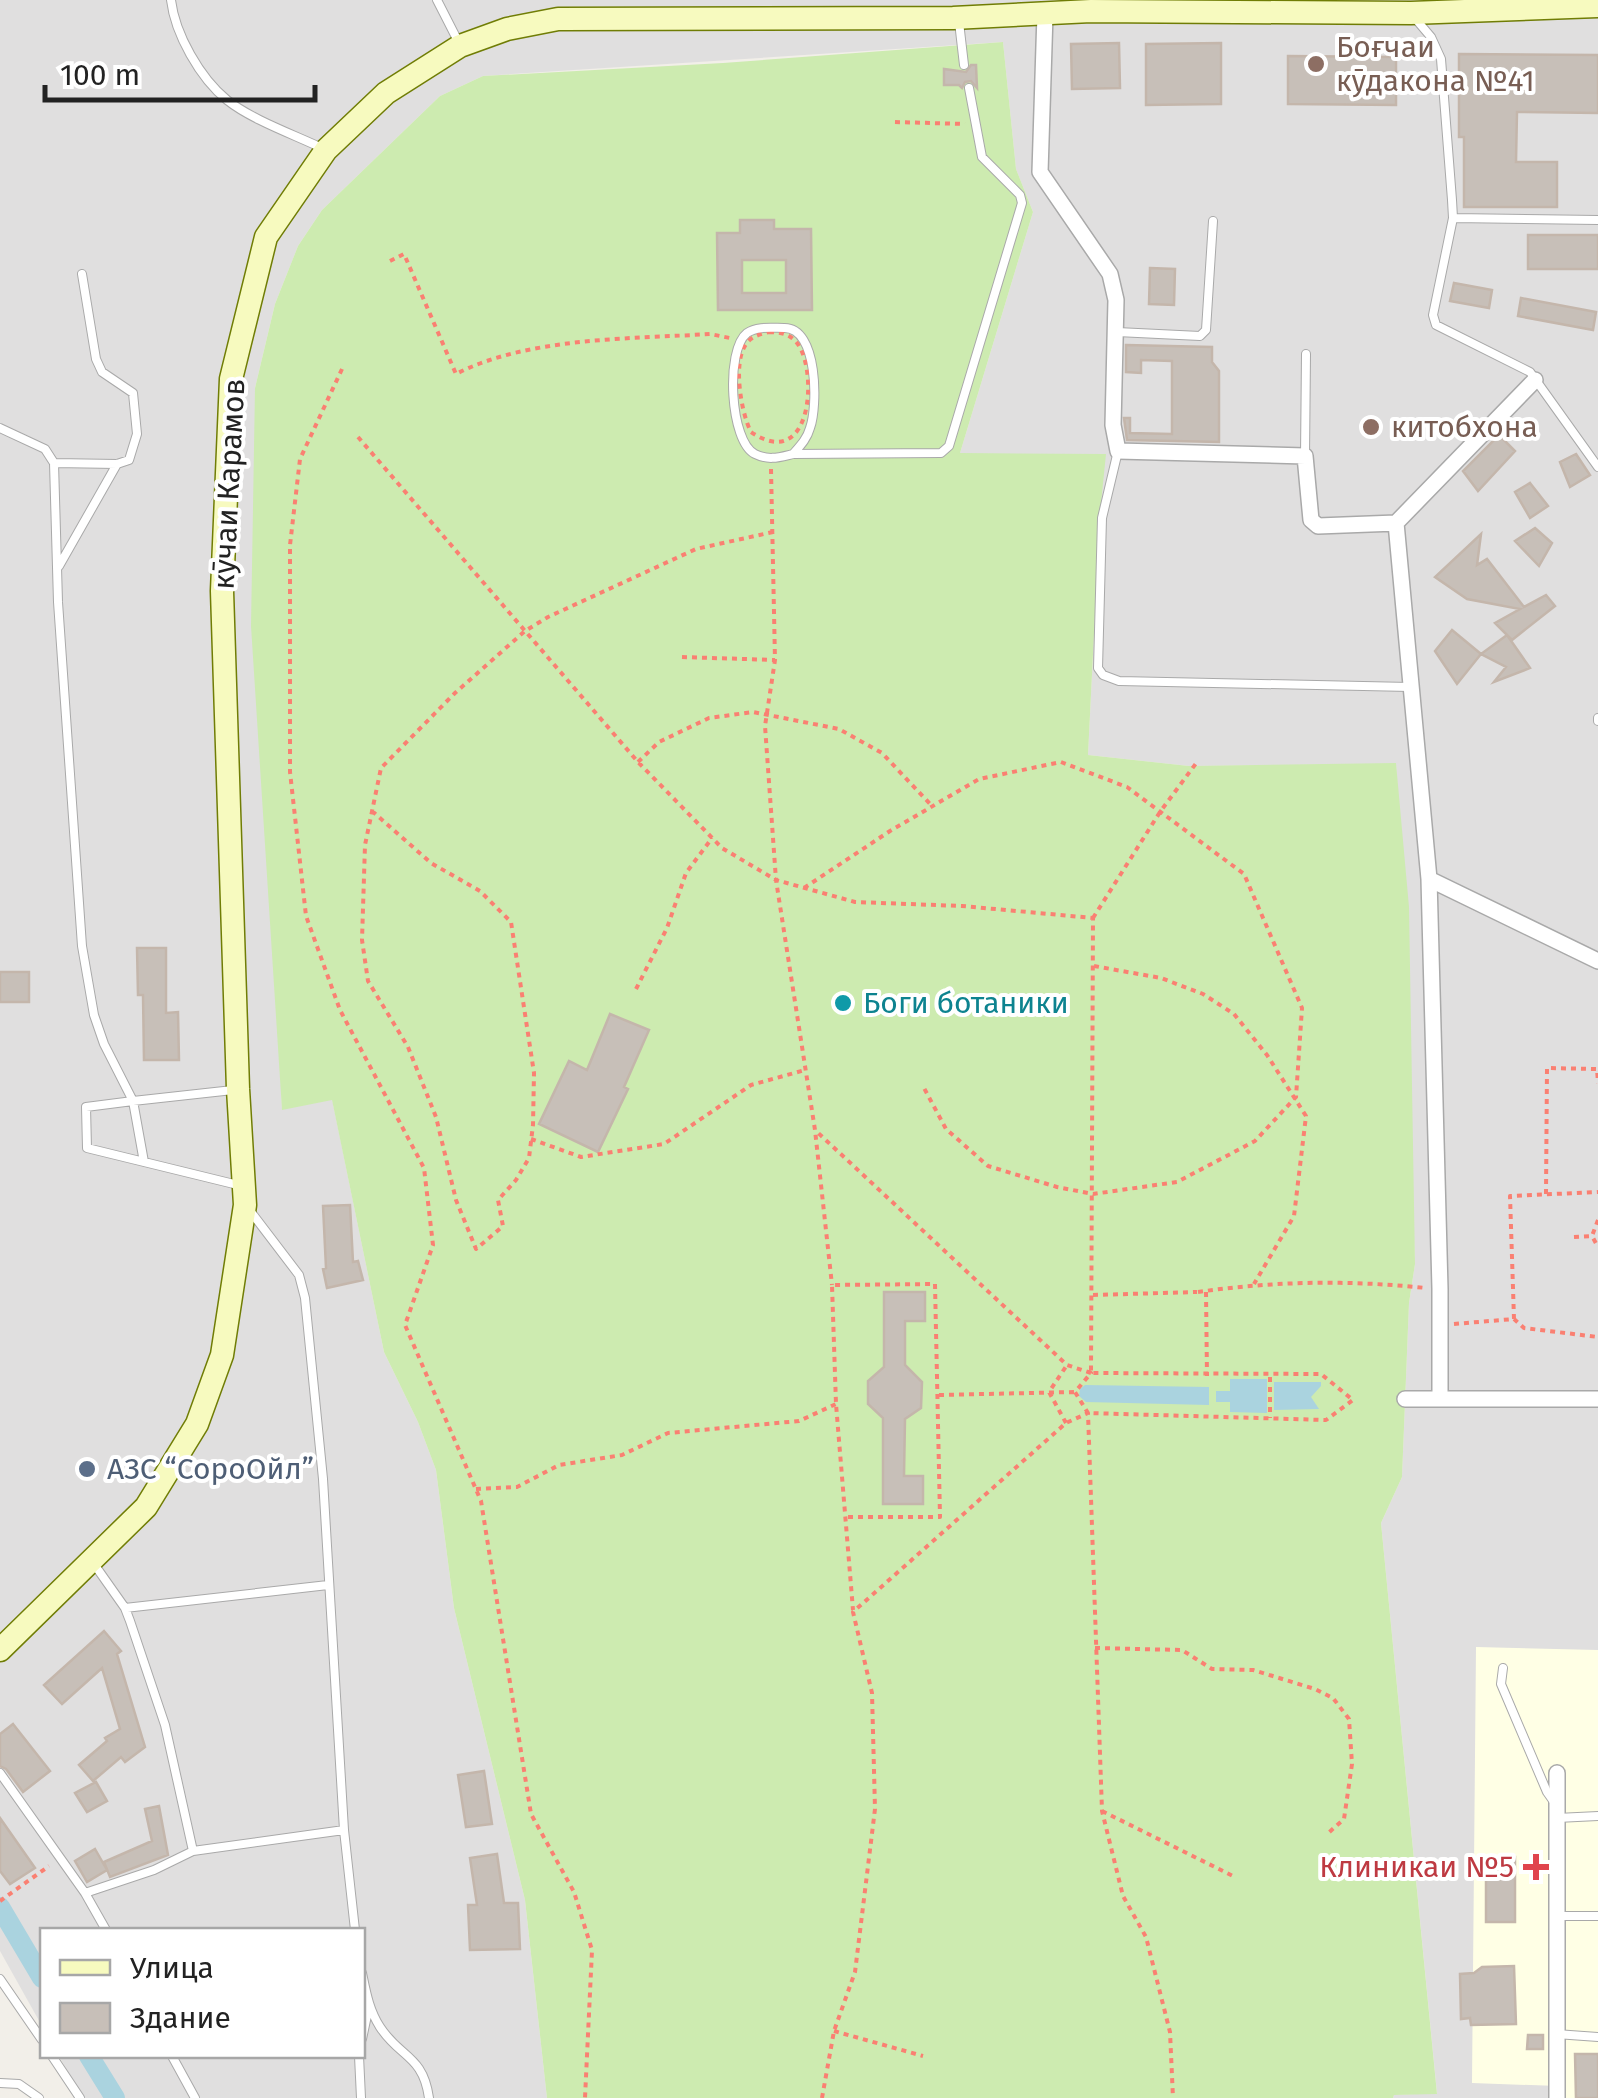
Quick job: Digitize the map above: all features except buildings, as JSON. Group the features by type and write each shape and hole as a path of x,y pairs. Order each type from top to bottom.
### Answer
{"main road":[{"name":"кӯчаи Карамов","path":"0,1650 146,1508 197,1424 222,1356 245,1195 222,591 231,379 266,237 326,150 386,93 460,46 507,29 558,19 959,18 1091,6 1598,6"}],"street":[{"path":"1031,10 1040,172 1110,274 1116,300 1113,424 1118,451 1305,456 1311,520 1318,526 1396,523 1535,380"},
{"path":"1396,523 1429,879 1440,1399"},
{"path":"1429,879 1598,962"},
{"path":"1406,1399 1598,1399"},
{"path":"1557,1773 1558,2098"}],"lane":[{"path":"171,0 180,31 198,66 222,96 326,150"},
{"path":"438,0 460,46"},
{"path":"1411,7 1432,37 1441,59 1453,218 1433,315 1436,325 1530,372 1598,467"},
{"path":"959,18 964,64"},
{"path":"796,450 807,436 813,416 811,353 792,328 756,328 734,356 737,424 752,454 771,459 796,450 946,451 1022,203 1020,194 982,156 968,88"},
{"path":"1453,218 1598,220"},
{"path":"1118,332 1200,336 1206,330 1214,222"},
{"path":"54,463 117,464 129,460 134,450 133,392 102,372 96,358 82,274"},
{"path":"1305,456 1306,354"},
{"path":"0,428 45,449 54,463 57,570 82,946 99,1030 133,1101 144,1162"},
{"path":"1118,451 1102,518 1098,668 1103,674 1119,681 1410,687"},
{"path":"57,570 117,464"},
{"path":"238,1089 86,1107 86,1144 88,1148 245,1195 299,1275 305,1298 323,1480 344,1830 354,1928"},
{"path":"91,1561 125,1608 166,1725 193,1851"},
{"path":"125,1608 328,1585"},
{"path":"1503,1668 1501,1684 1557,1812 1598,1816"},
{"path":"0,1773 105,1928"},
{"path":"85,1894 154,1870 193,1851 344,1830"},
{"path":"1557,1916 1598,1916"},
{"path":"0,1979 40,2037"},
{"path":"365,1987 369,2006 381,2029 426,2077 429,2098"},
{"path":"365,2024 369,2006"},
{"path":"1556,2034 1598,2036"},
{"path":"53,2058 80,2098"},
{"path":"173,2058 195,2098"},
{"path":"359,2058 361,2098"},
{"path":"0,2083 19,2084 39,2098"}],"path":[{"path":"895,122 973,124"},
{"path":"390,261 404,254 456,374 512,355 579,343 710,334 744,340 780,332 798,344 804,355 805,418 788,439 766,440 751,432 744,420 740,363 744,340"},
{"path":"342,369 300,459 290,545 290,772 306,916 340,1010 424,1168 433,1244 404,1325 481,1501 531,1814 574,1892 592,1950 585,2098"},
{"path":"358,437 638,762 722,848 776,880 855,902 962,906 1092,918"},
{"path":"796,450 770,448 775,660 765,726 776,880 806,1070 832,1284 836,1404 854,1612 872,1693 875,1810 855,1972 834,2031 822,2098"},
{"path":"372,811 432,863 480,890 511,922 534,1073 531,1140 529,1158 498,1200 502,1226 476,1249 456,1200 436,1117 408,1047 368,982 362,940 365,845 372,811 381,768 432,715 525,631 696,549 772,532"},
{"path":"682,657 775,660"},
{"path":"638,762 659,742 708,718 753,712 839,729 882,752 932,806"},
{"path":"803,888 979,780 1061,762 1127,787 1244,874 1302,1008 1296,1097 1254,1141 1177,1182 1093,1194 988,1166 946,1129 924,1088"},
{"path":"938,1394 1075,1392 1091,1373 1092,918 1196,762"},
{"path":"636,989 667,928 686,873 712,838"},
{"path":"1092,966 1161,978 1203,994 1234,1014 1268,1054 1306,1116 1294,1216 1254,1284"},
{"path":"1546,1194 1547,1068 1596,1069 1598,1083"},
{"path":"531,1140 580,1157 664,1144 752,1085 806,1070"},
{"path":"814,1130 1067,1365 1091,1373 1321,1374 1353,1400 1326,1420 1088,1413 1066,1423 854,1612"},
{"path":"1598,1192 1510,1196 1514,1319 1524,1328 1598,1337"},
{"path":"1598,1220 1592,1236 1598,1247"},
{"path":"1574,1237 1592,1236"},
{"path":"1198,1292 1254,1284 1369,1282 1440,1290"},
{"path":"832,1284 936,1284 940,1517 848,1517"},
{"path":"1093,1296 1207,1292 1208,1376"},
{"path":"1440,1325 1514,1319"},
{"path":"1049,1392 1067,1365"},
{"path":"1270,1376 1270,1418"},
{"path":"1049,1392 1066,1423"},
{"path":"1075,1392 1088,1413 1102,1811 1123,1896 1146,1937 1170,2032 1172,2098"},
{"path":"476,1489 517,1487 560,1465 622,1455 668,1433 799,1421 836,1404"},
{"path":"1095,1648 1182,1650 1212,1669 1253,1670 1332,1698 1349,1719 1352,1764 1344,1819 1326,1834"},
{"path":"1102,1811 1233,1876"},
{"path":"0,1902 60,1858"},
{"path":"834,2031 923,2056"}],"shaded area":[{"path":"0,0 1598,0 1598,2098 1393,2098 1437,2093 1381,1523 1402,1477 1409,1303 1415,1264 1396,764 1189,766 1088,755 1100,513 960,453 1033,212 1016,169 1003,42 483,76 440,96 322,210 298,246 275,304 255,388 282,1109 332,1099 384,1352 436,1470 454,1608 525,1900 547,2098 83,2098 60,2058 365,2058 365,1928 40,1928 40,2022 0,1951"},
{"name":"Клиникаи №5","path":"1476,1647 1598,1650 1598,2098 1562,2098 1558,2086 1472,2083"}],"green space":[{"name":"Боги ботаники","path":"1003,42 1016,169 1033,212 960,453 1106,454 1088,755 1189,766 1396,763 1409,907 1415,1264 1409,1303 1402,1477 1381,1523 1437,2094 1393,2098 547,2098 525,1900 454,1608 436,1470 384,1352 332,1100 282,1110 251,626 255,388 275,304 298,246 322,210 440,96 483,76"}],"water":[{"path":"1230,1379 1267,1379 1267,1413 1230,1412 1230,1402 1216,1402 1216,1391 1230,1391"},
{"path":"1274,1382 1321,1382 1311,1397 1319,1409 1274,1410"},
{"path":"1085,1385 1209,1387 1209,1405 1086,1402 1079,1396"}],"waterway":[{"path":"0,1907 40,1975"},
{"path":"90,2058 115,2098"}],"place":[{"name":"Боғчаи кӯдакона №41","path":"1316,64"},
{"name":"китобхона","path":"1371,427"},
{"name":"Боги ботаники","path":"843,1003"},
{"name":"АЗС “СороОйл”","path":"87,1469"},
{"name":"Клиникаи №5","path":"1536,1867"}]}
